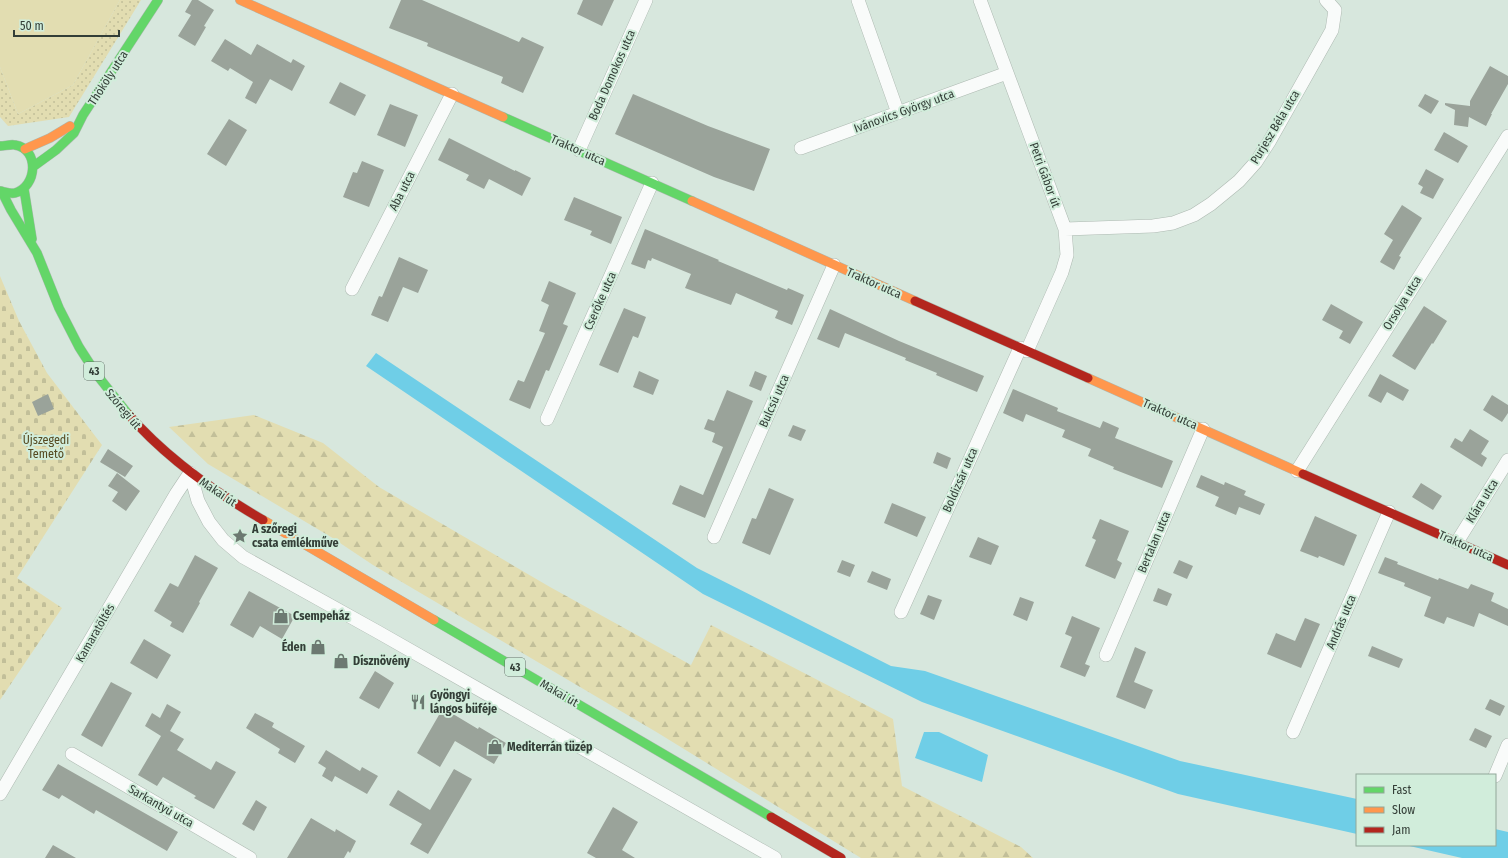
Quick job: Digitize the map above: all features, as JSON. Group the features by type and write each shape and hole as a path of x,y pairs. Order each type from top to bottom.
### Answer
{"street":[{"name":"Thököly utca","path":"34,166 56,150 74,133 83,115 158,0"},
{"name":"Traktor utca","path":"240,0 1508,565"},
{"name":"Boda Domokos utca","path":"579,150 646,0"},
{"path":"858,0 898,113"},
{"name":"Petri Gábor út","path":"980,0 1065,229 1067,255 1062,272 1023,349"},
{"name":"Purjesz Béla utca","path":"1065,229 1153,226 1173,223 1194,215 1211,204 1239,181 1256,162 1269,142 1332,30 1330,5"},
{"name":"Ivánovics György utca","path":"801,148 1007,73"},
{"name":"Aba utca","path":"352,288 452,94"},
{"name":"Thököly utca","path":"25,149 50,138 67,128 83,115"},
{"path":"0,136 3,145 16,145 25,149 33,160 34,166 32,179 24,189"},
{"name":"Orsolya utca","path":"1296,471 1508,136"},
{"name":"Cserőke utca","path":"547,419 652,183"},
{"name":"Szőregi út","path":"1,191 9,193 24,189 33,245"},
{"name":"Szőregi út","path":"1,191 14,217 33,245 65,322 107,391 145,434 190,473"},
{"name":"Bulcsú utca","path":"714,537 834,265"},
{"name":"Boldizsár utca","path":"901,612 1023,349"},
{"name":"Bertalan utca","path":"1106,655 1203,429"},
{"name":"Klára utca","path":"1457,542 1508,460"},
{"name":"Kamaratöltés","path":"0,794 176,494 190,473"},
{"name":"Makai út","path":"190,473 198,501 209,522 223,540 243,557 378,632 775,858"},
{"name":"Makai út","path":"190,473 212,490 841,858"},
{"name":"András utca","path":"1294,732 1389,512"},
{"path":"1496,774 1508,745"},
{"name":"Sarkantyú utca","path":"72,754 250,858"}],"green space":[{"path":"0,0 120,0 73,85 18,114 0,67"},
{"path":"120,0 141,0 69,117 8,126 0,117 0,67 18,114 73,85"},
{"name":"Újszegedi Temető","path":"0,276 19,321 47,373 102,445 17,578 62,608 0,700"},
{"path":"254,415 323,443 379,487 550,587 691,665 711,625 893,719 902,786 1021,847 1033,858 861,858 658,733 373,565 331,537 208,464 169,427"}],"water":[{"path":"376,353 697,568 891,666 925,671 1180,761 1356,799 1356,834 1178,794 922,702 703,594 366,366"},
{"path":"924,732 939,732 988,755 982,782 915,758"},
{"path":"1496,829 1508,832 1508,858 1462,858 1409,846 1496,846"}],"building":[{"path":"192,0 198,0 214,10 204,26 206,27 195,46 178,36 191,15 185,12"},
{"path":"401,0 422,0 519,42 522,37 544,47 523,93 501,83 503,77 427,46 428,43 389,28"},
{"path":"583,0 614,0 602,26 577,14"},
{"path":"225,39 251,55 257,44 291,63 293,59 305,66 292,91 270,79 256,104 245,98 253,82 230,68 228,71 211,61"},
{"path":"1490,66 1508,76 1508,84 1486,126 1469,117 1468,127 1454,125 1455,110 1445,105 1445,103 1470,106 1470,101"},
{"path":"340,82 366,95 355,116 329,103"},
{"path":"633,94 708,126 770,149 754,191 714,177 615,134"},
{"path":"1425,94 1439,101 1431,114 1418,106"},
{"path":"390,104 418,115 405,147 377,135"},
{"path":"229,119 247,130 226,166 207,154"},
{"path":"1444,132 1468,146 1458,163 1434,150"},
{"path":"449,138 531,178 522,196 489,179 484,189 466,180 469,175 438,160"},
{"path":"362,161 384,170 369,207 343,197 353,172 357,173"},
{"path":"1426,169 1444,179 1433,199 1420,193 1423,187 1418,184"},
{"path":"574,197 622,217 611,244 590,235 592,231 564,220"},
{"path":"1402,205 1422,218 1399,256 1401,257 1394,270 1380,262 1393,240 1384,234"},
{"path":"645,229 787,290 788,288 804,295 792,325 775,318 778,311 736,293 731,305 685,288 691,274 652,258 651,261 648,260 645,269 631,264"},
{"path":"399,257 428,270 418,293 403,287 388,322 371,315 379,296 382,297"},
{"path":"549,281 576,293 563,324 568,326 549,371 546,370 530,409 509,400 518,380 524,382 545,333 539,331 549,305 541,301"},
{"path":"1331,304 1363,322 1350,344 1339,338 1343,331 1322,320"},
{"path":"1424,306 1447,321 1415,370 1392,356"},
{"path":"624,308 646,317 638,338 633,336 618,373 599,365"},
{"path":"830,309 899,341 984,376 977,392 936,375 937,373 905,360 906,358 845,333 839,348 817,339"},
{"path":"639,371 659,380 653,395 633,387"},
{"path":"755,371 767,376 761,391 749,386"},
{"path":"1380,374 1409,390 1403,401 1387,392 1381,403 1368,396"},
{"path":"1013,389 1058,408 1057,411 1100,428 1103,421 1119,428 1115,438 1173,461 1162,488 1113,469 1114,467 1088,456 1091,449 1062,437 1065,430 1026,414 1023,422 1003,413"},
{"path":"727,390 753,401 705,518 672,504 680,485 703,495 723,447 712,442 715,433 704,429 708,419 714,421"},
{"path":"48,394 54,409 38,416 32,402"},
{"path":"1492,395 1508,405 1508,413 1502,422 1483,410"},
{"path":"793,425 806,430 801,441 788,436"},
{"path":"1470,429 1489,441 1481,454 1487,458 1482,467 1450,447 1455,438 1462,442"},
{"path":"108,449 133,466 125,477 100,462"},
{"path":"937,452 951,458 947,469 933,463"},
{"path":"117,473 140,491 126,511 112,501 118,492 108,486"},
{"path":"1201,475 1224,485 1225,482 1246,491 1244,495 1265,504 1260,515 1239,507 1236,515 1215,506 1219,497 1196,487"},
{"path":"1421,483 1442,496 1433,510 1412,497"},
{"path":"769,488 794,499 770,555 742,543 752,518 756,519"},
{"path":"892,503 926,517 917,537 884,523"},
{"path":"1315,516 1357,535 1344,566 1319,556 1318,558 1300,551"},
{"path":"1100,519 1129,531 1117,560 1122,563 1115,579 1085,566 1096,540 1092,538"},
{"path":"978,537 999,546 991,565 969,557"},
{"path":"195,555 218,568 183,633 170,626 172,622 154,611 170,583 178,587"},
{"path":"1385,557 1398,562 1397,564 1438,580 1439,578 1468,589 1471,584 1494,593 1491,601 1508,609 1508,626 1479,613 1474,627 1447,617 1444,624 1424,616 1431,597 1404,586 1405,583 1378,573"},
{"path":"842,560 855,565 850,577 837,572"},
{"path":"1179,560 1193,566 1187,579 1173,573"},
{"path":"872,571 891,579 887,590 867,582"},
{"path":"1158,588 1172,594 1167,606 1153,601"},
{"path":"249,591 295,616 282,639 260,626 253,638 230,625"},
{"path":"928,595 942,600 934,620 920,614"},
{"path":"1020,597 1034,602 1027,621 1013,615"},
{"path":"1072,616 1100,628 1085,664 1090,666 1085,677 1060,667 1072,637 1065,634"},
{"path":"1305,618 1320,624 1301,668 1267,654 1276,633 1295,641"},
{"path":"144,639 171,655 157,679 130,663"},
{"path":"1372,646 1403,659 1399,668 1368,656"},
{"path":"1135,647 1146,652 1134,682 1153,690 1145,709 1116,697"},
{"path":"375,671 394,683 379,709 359,698"},
{"path":"111,682 132,693 102,747 81,735"},
{"path":"1490,699 1505,706 1500,716 1485,709"},
{"path":"167,704 181,712 170,731 184,739 177,750 211,770 216,761 236,772 214,809 194,798 196,796 163,777 157,786 138,775 161,736 145,726 152,713 160,718"},
{"path":"443,708 478,729 479,727 506,743 494,764 455,741 440,767 417,753"},
{"path":"255,713 274,723 272,727 305,746 295,763 278,753 280,749 246,728"},
{"path":"1475,728 1492,736 1486,748 1469,740"},
{"path":"326,750 360,771 362,767 378,776 367,794 335,776 332,782 322,776 326,768 318,763"},
{"path":"58,764 178,832 167,851 96,810 94,814 62,795 59,799 42,790"},
{"path":"454,769 472,779 428,854 410,844 422,824 389,805 398,790 430,810"},
{"path":"256,800 267,807 254,831 242,824"},
{"path":"613,807 638,822 622,850 635,858 596,858 587,853"},
{"path":"311,818 335,832 336,829 356,841 350,853 348,851 344,858 287,858"},
{"path":"53,845 76,858 45,858"}],"traffic: fast":[{"path":"34,166 56,150 74,133 83,115 158,0"},
{"path":"503,117 692,201"},
{"path":"0,146 13,145 23,148 29,153 33,168 28,184 22,189 15,193 0,191"},
{"path":"24,189 32,239"},
{"path":"2,192 37,253 59,308 79,347 97,375 128,414"},
{"path":"434,620 771,817"}],"traffic: slow":[{"path":"240,0 503,117"},
{"path":"25,149 50,138 70,126"},
{"path":"692,201 915,301"},
{"path":"1088,378 1303,474"},
{"path":"263,520 434,620"}],"traffic: jam":[{"path":"915,301 1088,378"},
{"path":"128,414 158,445 191,473 263,520"},
{"path":"1303,474 1508,565"},
{"path":"771,817 841,858"}],"place":[{"name":"A szőregi csata emlékműve","path":"240,536"},
{"name":"Csempeház","path":"281,616"},
{"name":"Éden","path":"318,647"},
{"name":"Dísznövény","path":"341,661"},
{"name":"Gyöngyi lángos büféje","path":"418,702"},
{"name":"Mediterrán tüzép","path":"495,747"}]}
